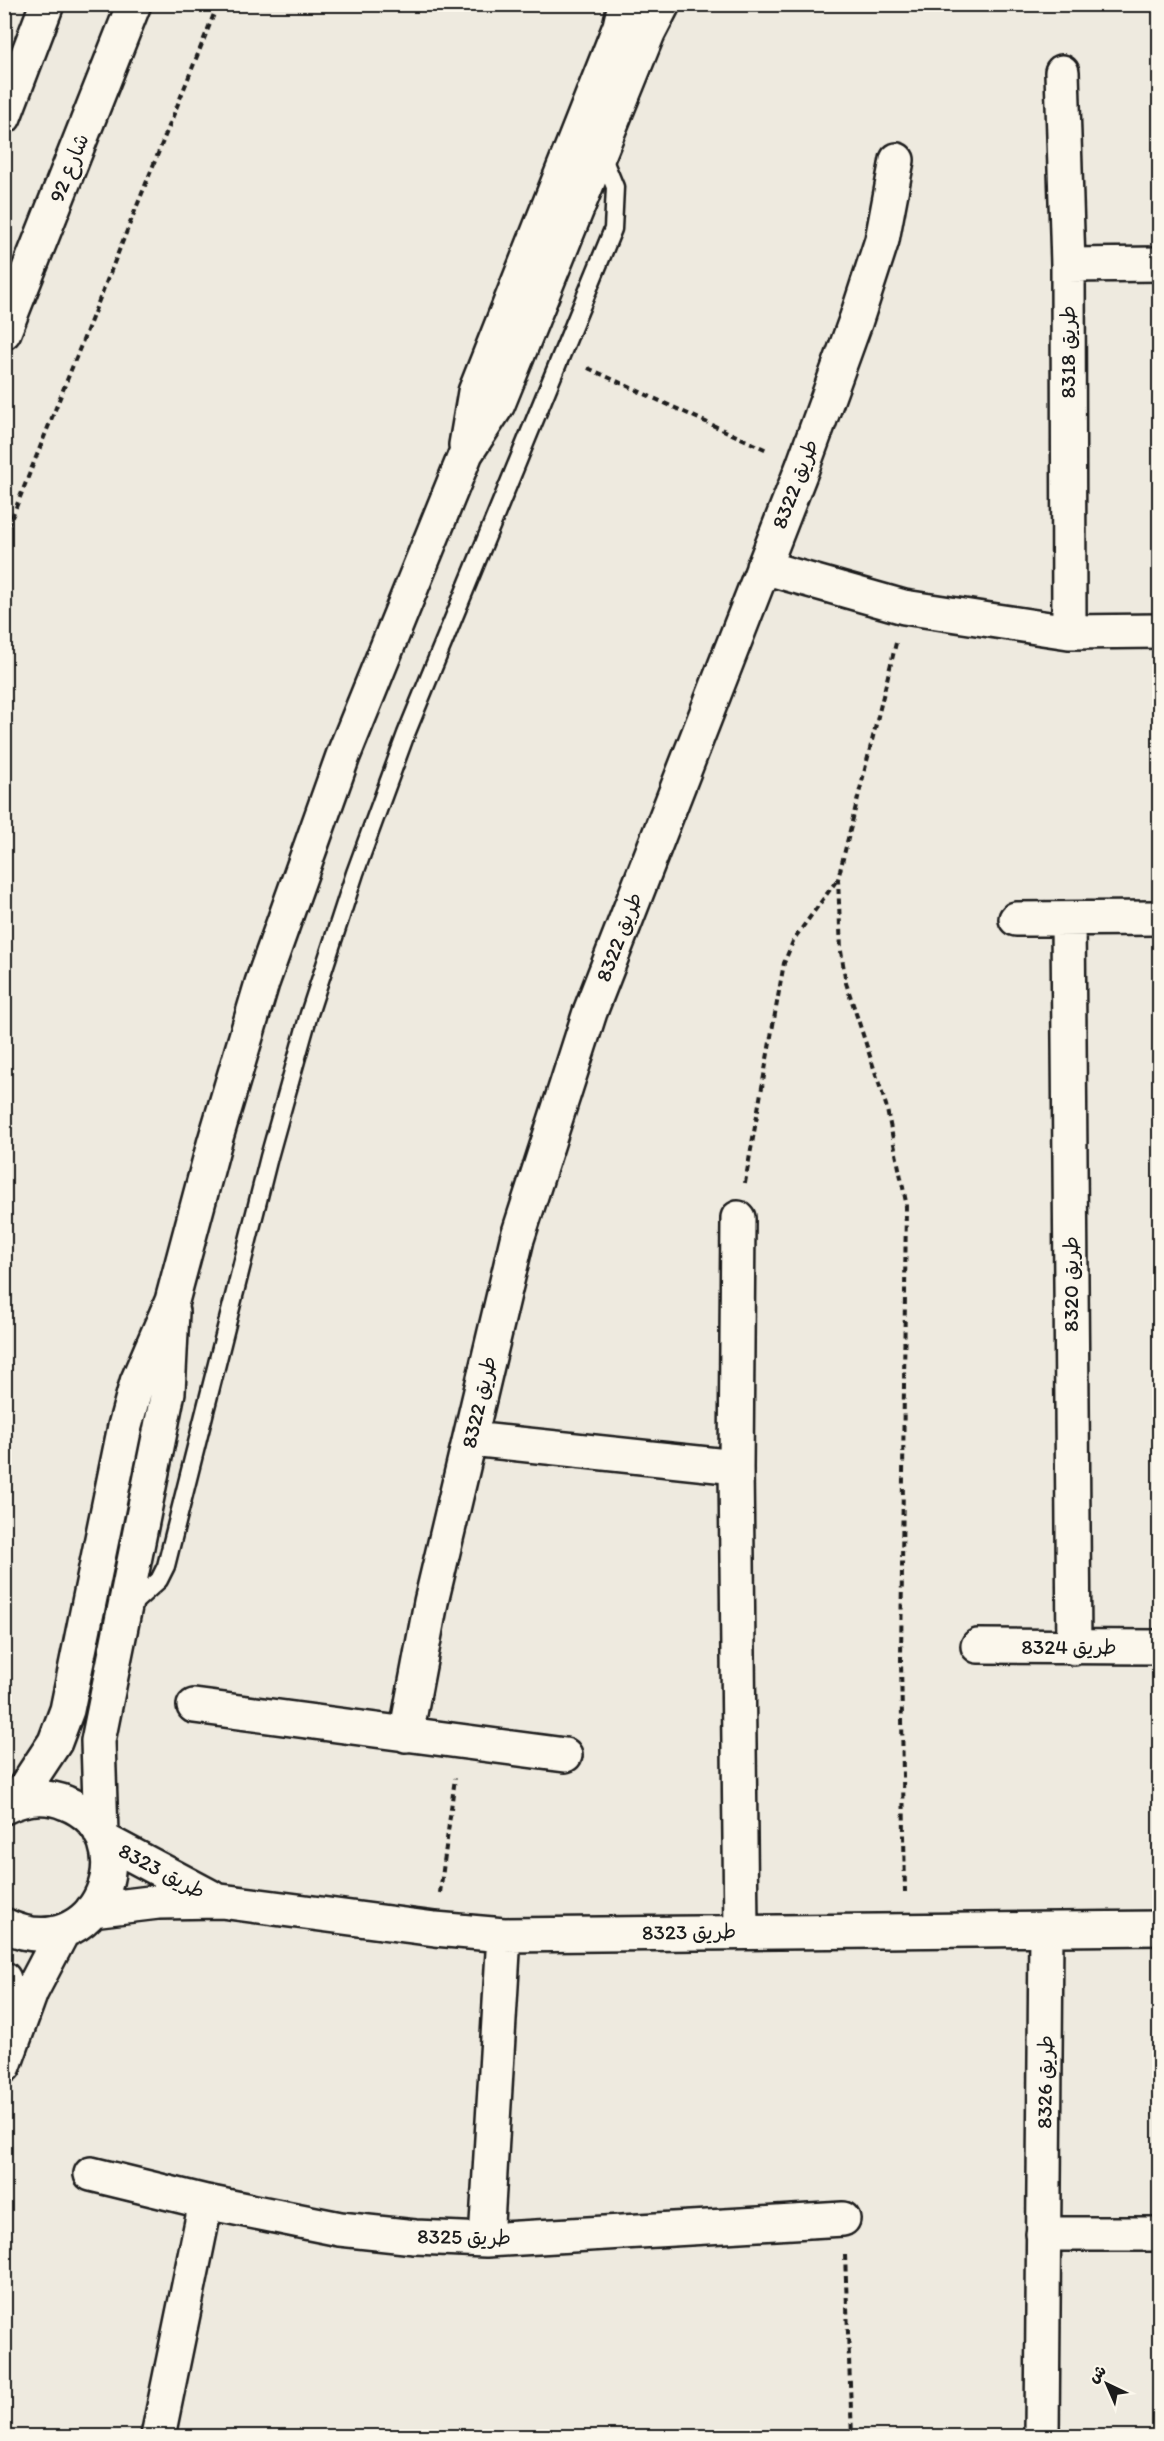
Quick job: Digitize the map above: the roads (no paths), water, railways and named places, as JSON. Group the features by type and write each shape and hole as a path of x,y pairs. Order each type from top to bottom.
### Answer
{"street":[{"path":"4,117 47,4"},
{"name":"شارع 92","path":"4,332 134,4"},
{"path":"10,1804 55,1742 67,1710 125,1425 137,1382 172,1301 214,1144 262,983 343,756 465,453 475,392 616,37 625,4"},
{"path":"465,453 484,430 498,404 648,33 663,4"},
{"name":"طريق 8318","path":"1062,72 1068,265 1069,632"},
{"name":"طريق 8322","path":"406,1735 431,1602 517,1239 590,1012 803,466 882,240 897,160"},
{"path":"1068,265 1160,264"},
{"path":"763,567 904,607 1069,632 1160,631"},
{"path":"1016,919 1160,918"},
{"name":"طريق 8320","path":"1068,919 1074,1648"},
{"path":"738,1218 736,1467 741,1930"},
{"path":"4,1925 24,1933 43,1934 63,1931 82,1924 106,1884 108,1855 103,1837 98,1741 122,1612 168,1392 173,1346 172,1301"},
{"path":"471,1439 736,1467"},
{"name":"طريق 8324","path":"978,1646 1160,1647"},
{"path":"194,1706 565,1755"},
{"name":"طريق 8323","path":"10,1804 36,1797 56,1798 74,1806 90,1818 103,1837 162,1873 221,1901"},
{"name":"طريق 8323","path":"92,1910 158,1902 221,1901 435,1929 504,1935 741,1930 1160,1928"},
{"name":"طريق 8326","path":"1042,2436 1046,1930"},
{"path":"5,2062 31,1992 63,1931"},
{"path":"486,2240 504,1935"},
{"path":"4,1979 8,2022 5,2062"},
{"name":"طريق 8325","path":"91,2174 206,2202 340,2229 415,2237 486,2240 843,2219"},
{"path":"158,2436 206,2202"},
{"path":"1043,2234 1160,2234"}],"lane":[{"path":"122,1612 147,1592 166,1566 269,1157 309,1014 355,873 406,734 613,229 615,187 601,152"}]}
